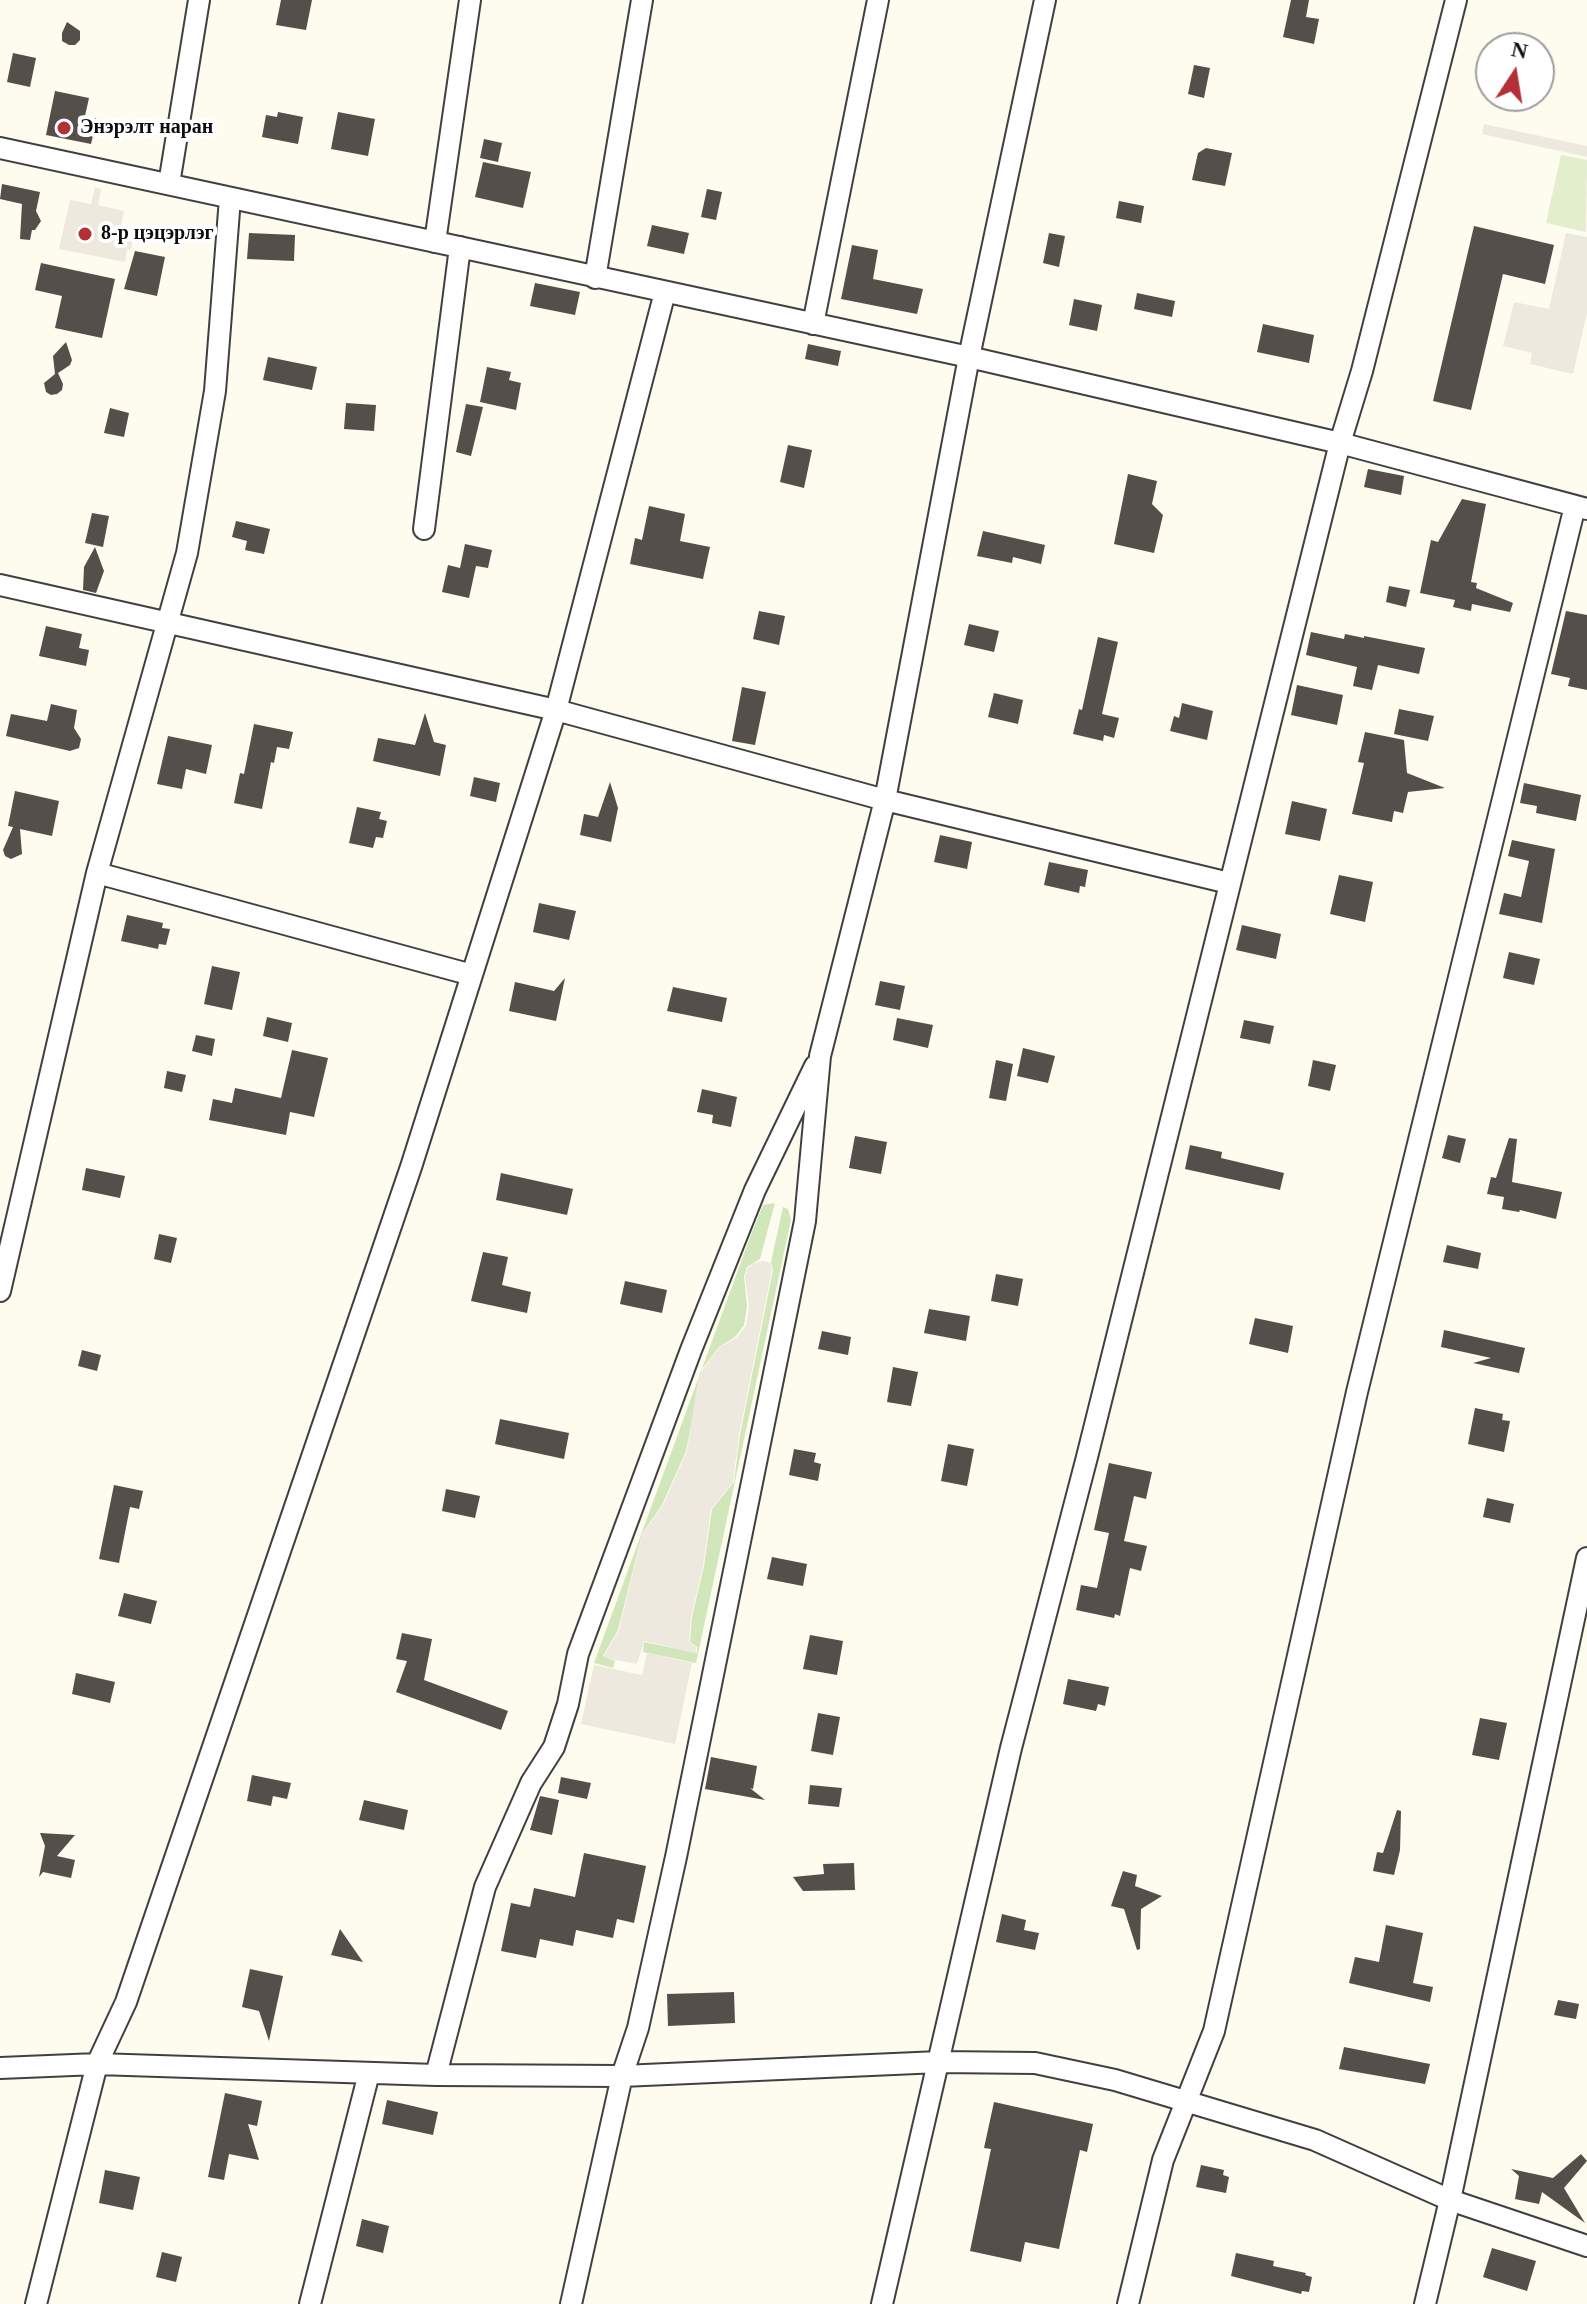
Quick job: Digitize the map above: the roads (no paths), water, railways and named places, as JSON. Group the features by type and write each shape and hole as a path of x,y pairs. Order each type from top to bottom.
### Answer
{"street":[{"path":"169,184 199,0"},
{"path":"435,242 470,0"},
{"path":"595,278 642,0"},
{"path":"813,324 878,0"},
{"path":"571,2304 622,2076 638,2028 676,1857 805,1221 820,1056 885,800 969,357 1045,0"},
{"path":"882,2304 1011,1748 1087,1457 1340,443 1362,371 1456,0"},
{"path":"0,148 969,357 1340,443 1581,507 1360,1377 1214,2031 1163,2160 1128,2304"},
{"path":"0,1291 97,873 187,553 215,391 230,198"},
{"path":"424,529 460,247"},
{"path":"36,2304 97,2064 126,2002 411,1167 556,710 665,292"},
{"path":"0,585 556,710 885,800 1229,883"},
{"path":"97,873 472,975"},
{"path":"436,2075 485,1887 531,1783 554,1747 568,1704 578,1654 691,1350 755,1190 820,1056"},
{"path":"1425,2304 1587,1558"},
{"path":"0,2068 97,2064 436,2075 622,2076 939,2062 1035,2063 1115,2080 1315,2140 1450,2200 1587,2246"},
{"path":"310,2304 369,2073"}],"place":[{"name":"Энэрэлт наран","path":"64,128"},
{"name":"8-р цэцэрлэг","path":"85,234"}]}
